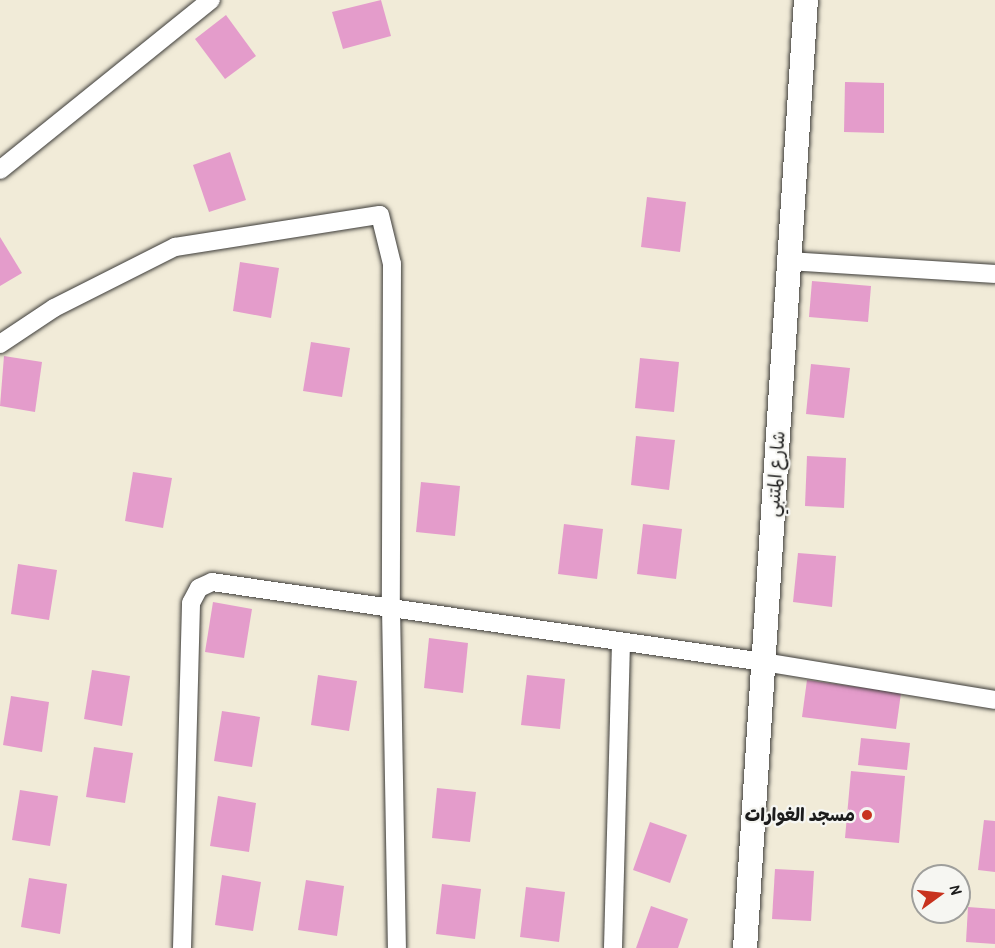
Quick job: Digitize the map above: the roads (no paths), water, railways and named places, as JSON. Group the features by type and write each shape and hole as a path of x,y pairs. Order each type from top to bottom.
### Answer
{"street":[{"path":"0,170 211,0"},
{"name":"شارع المتنبي","path":"745,948 806,0"},
{"path":"0,344 54,309 176,247 380,215 392,264 392,608 398,948"},
{"path":"789,261 995,274"},
{"path":"182,948 191,603 199,588 212,582 764,662 995,700"},
{"path":"613,948 621,643"}],"place":[{"name":"مسجد الغوارات","path":"867,815"}]}
